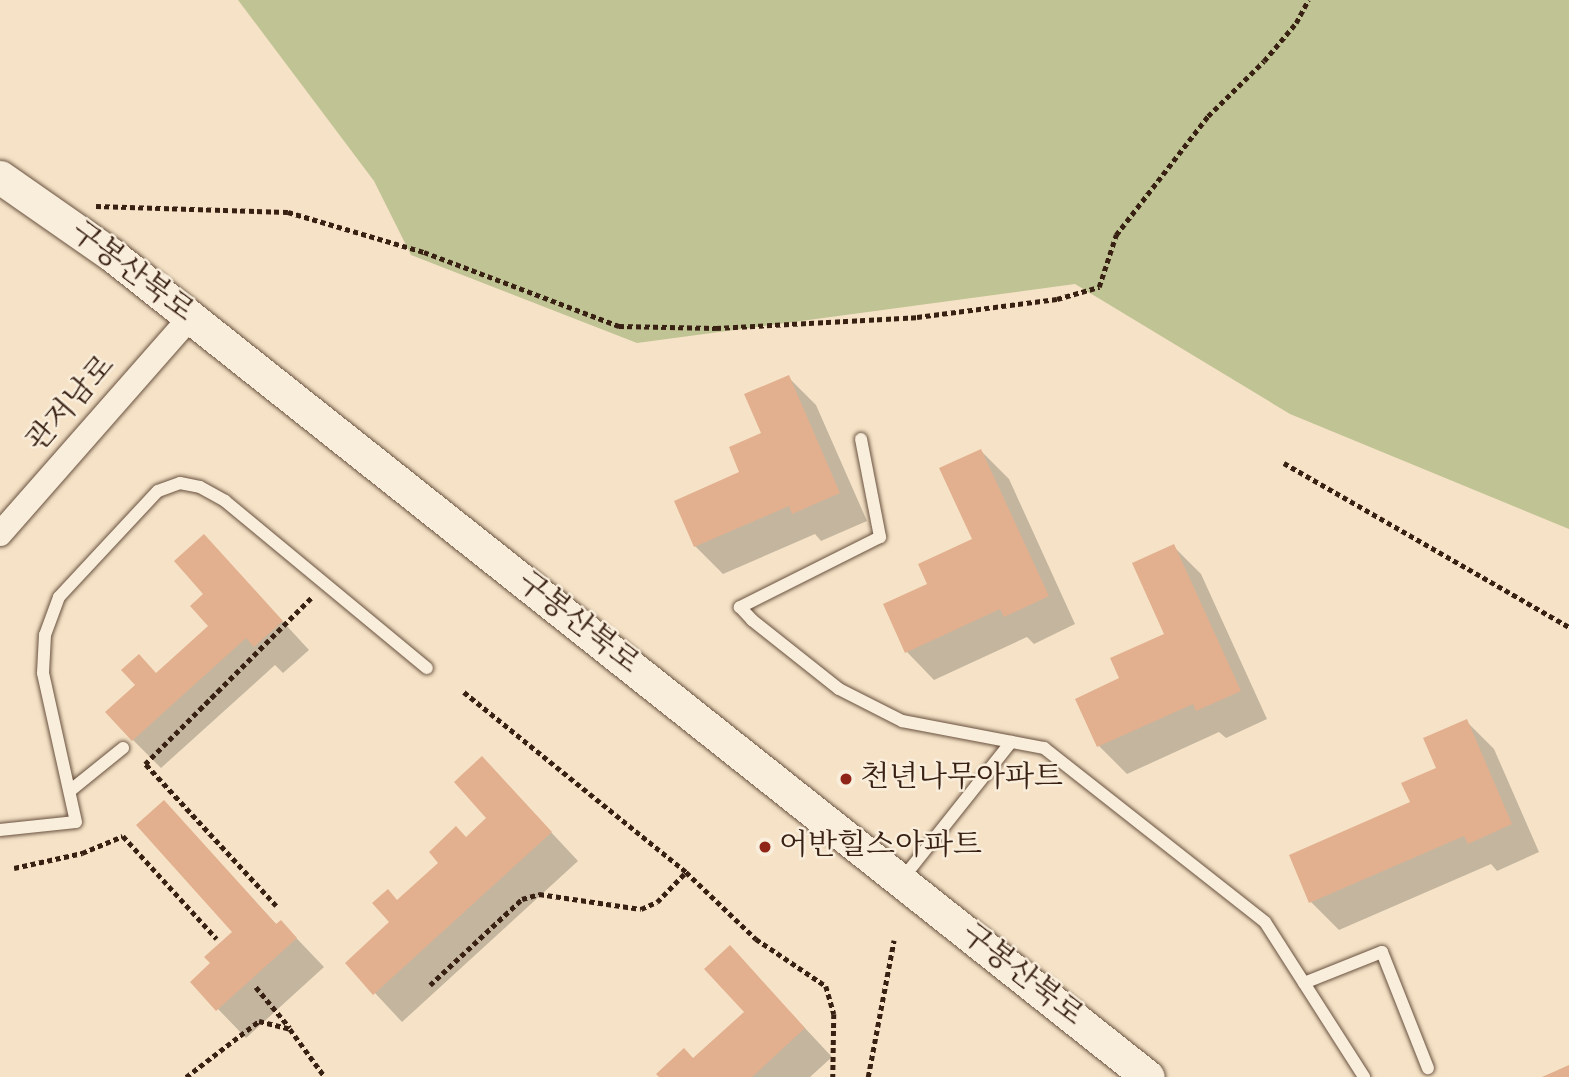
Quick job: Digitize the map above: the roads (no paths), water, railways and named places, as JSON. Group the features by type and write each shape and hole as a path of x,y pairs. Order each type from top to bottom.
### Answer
{"main road":[{"name":"구봉산북로","path":"0,177 112,255 1148,1077"}],"street":[{"name":"관저남로","path":"1,532 190,318"}],"lane":[{"path":"861,439 880,537 740,607 751,620 839,689 902,721 1044,748 1265,922 1364,1077"},
{"path":"0,830 76,822 43,673 43,654 51,616 59,597 158,491 180,483 200,487 225,501 427,668"},
{"path":"901,881 1011,742"},
{"path":"71,790 123,748"},
{"path":"1304,983 1382,952 1428,1068"}],"place":[{"name":"천년나무아파트","path":"846,779"},
{"name":"어반힐스아파트","path":"765,847"}]}
